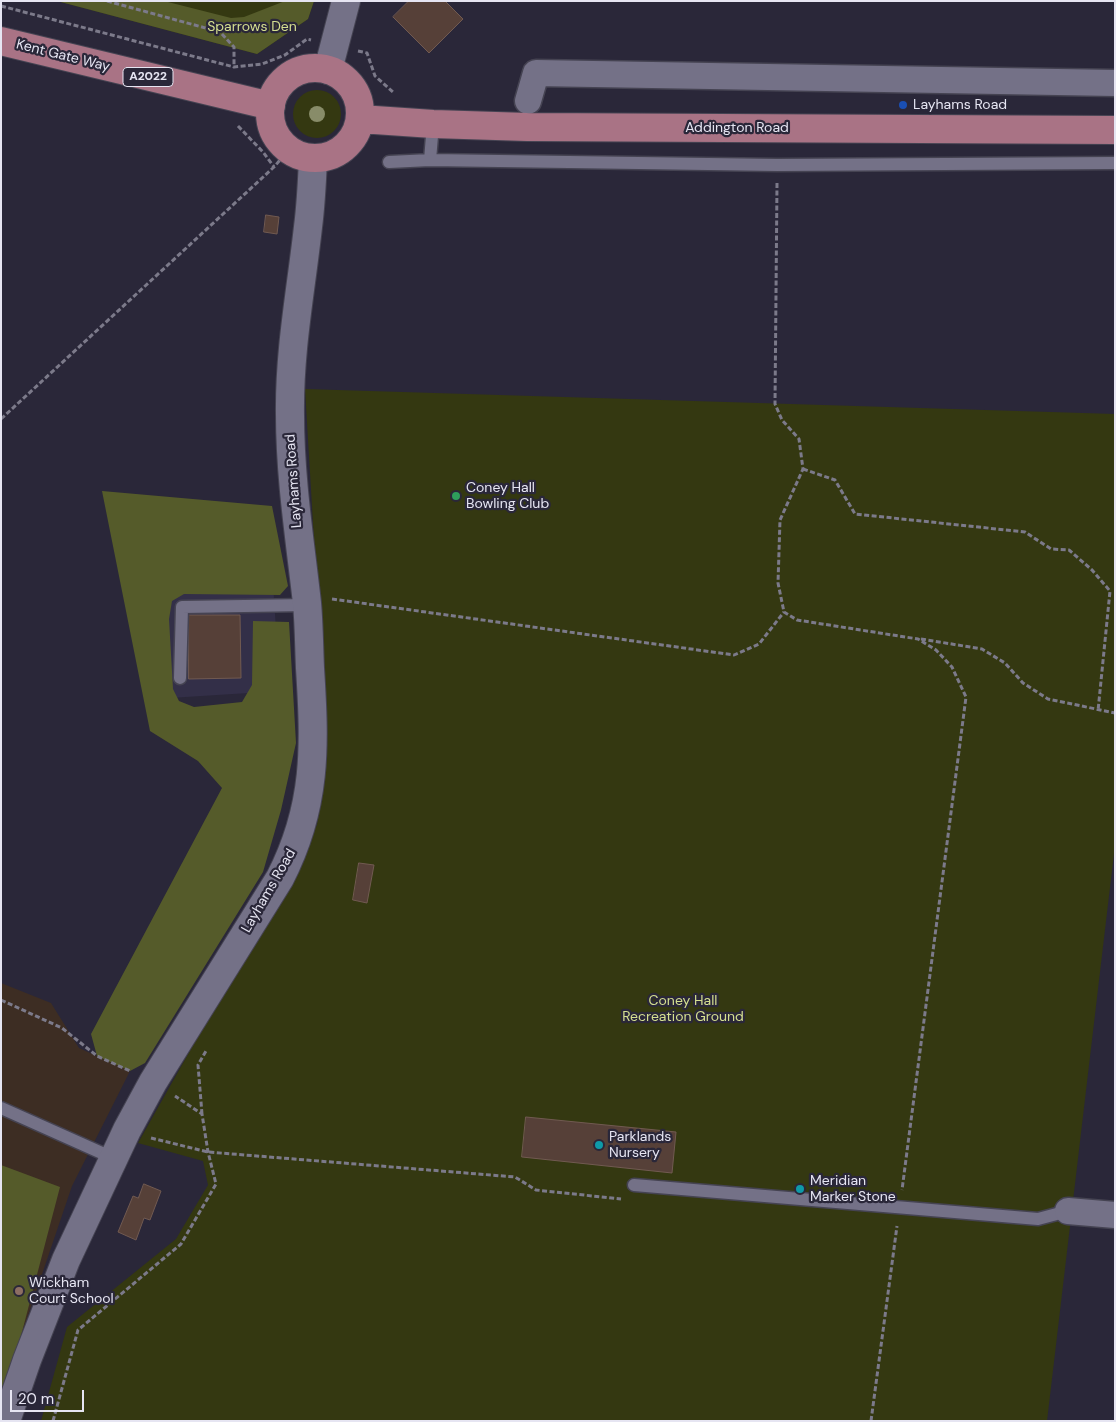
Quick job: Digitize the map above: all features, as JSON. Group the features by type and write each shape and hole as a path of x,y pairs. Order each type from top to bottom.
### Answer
{"main road":[{"name":"Kent Gate Way","path":"1,41 271,106"},
{"path":"306,69 328,70 342,77 353,88 359,103 360,119 356,134 346,146 334,155 322,159 292,159 272,128 271,106 277,88 287,78 306,69"},
{"name":"Addington Road","path":"360,119 433,124 528,114 1115,130"}],"street":[{"path":"328,70 346,1"},
{"path":"528,114 536,73 1115,83"},
{"name":"Layhams Road","path":"6,1421 46,1307 112,1158 153,1082 285,869 297,842 308,802 313,749 313,703 319,602 296,514 290,406 294,334 308,228 292,159"},
{"path":"1068,1212 1115,1215"}],"lane":[{"path":"430,160 433,124"},
{"path":"389,162 430,160 777,165 1115,163"},
{"path":"180,678 182,606 319,602"},
{"path":"1,1108 112,1158"},
{"path":"634,1185 1038,1219 1068,1212"}],"path":[{"path":"108,1 220,32 234,48 234,67"},
{"path":"1,6 234,67 262,64 285,55 307,39"},
{"path":"367,54 375,76 392,93 400,95"},
{"path":"1,419 292,159 220,117 226,96"},
{"path":"777,165 775,404 782,420 798,440 804,469 780,520 778,583 784,612 797,620 982,649 1005,663 1023,684 1048,700 1115,713"},
{"path":"804,469 835,480 855,514 1025,532 1051,549 1070,550 1092,570 1110,591 1098,711"},
{"path":"319,602 734,656 758,644 784,612"},
{"path":"871,1421 966,697 952,667 936,650 918,639"},
{"path":"1,1000 62,1028 97,1056 153,1082 202,1114 208,1152 216,1184 181,1244 78,1330 53,1421"},
{"path":"127,1130 146,1137 208,1152 515,1177 536,1190 622,1200 634,1185"}],"shaded area":[{"path":"271,553 280,691 154,699 145,560"},
{"name":"Wickham Court School","path":"1,983 51,1003 79,1048 130,1071 72,1186 1,1395"}],"green space":[{"name":"Sparrows Den","path":"57,1 314,1 308,19 257,54"},
{"name":"Sparrows Den","path":"57,1 164,1 231,18 244,17 285,1 314,1 308,19 257,54"},
{"path":"312,90 322,90 334,97 341,109 341,119 334,131 322,138 312,138 304,134 297,127 293,119 293,109 297,101 304,94"},
{"name":"Coney Hall Recreation Ground","path":"305,389 1115,414 1115,845 1047,1421 41,1421 67,1327 176,1239 208,1185 203,1161 138,1143 317,825 326,741"},
{"path":"102,491 272,506 288,586 280,595 184,594 172,601 169,619 173,689 179,701 194,707 242,702 252,685 253,621 289,622 296,743 281,810 263,872 145,1063 130,1071 97,1056 91,1034 222,788 198,761 150,731"},
{"path":"1,1165 60,1187 1,1412"}],"building":[{"path":"409,1 445,1 463,19 429,53 393,17"},
{"path":"266,215 279,217 277,234 264,232"},
{"path":"189,615 240,615 241,678 189,679"},
{"path":"359,863 374,865 367,903 353,900"},
{"name":"Parklands Nursery","path":"526,1117 676,1132 672,1173 522,1157"},
{"path":"144,1184 161,1191 150,1220 144,1218 136,1240 118,1232 133,1196 138,1198"}],"place":[{"name":"Layhams Road","path":"903,105"},
{"name":"Coney Hall Bowling Club","path":"456,496"},
{"name":"Parklands Nursery","path":"599,1145"},
{"name":"Meridian Marker Stone","path":"800,1189"},
{"name":"Wickham Court School","path":"19,1291"}]}
